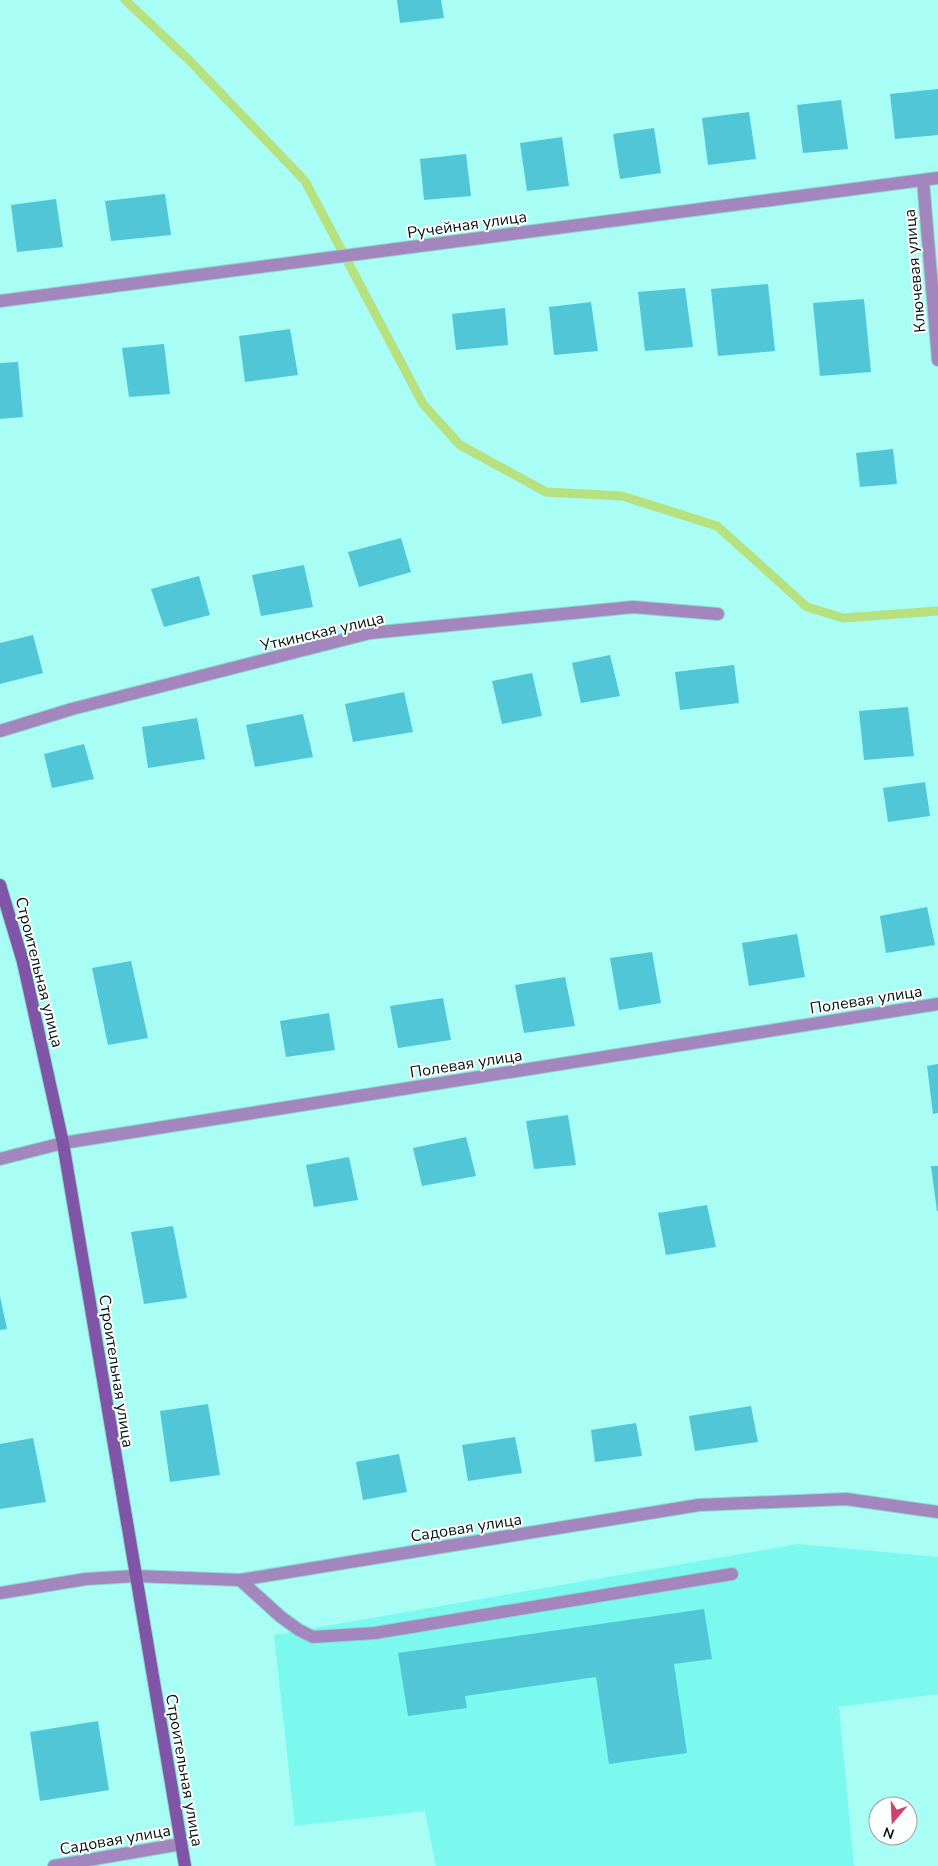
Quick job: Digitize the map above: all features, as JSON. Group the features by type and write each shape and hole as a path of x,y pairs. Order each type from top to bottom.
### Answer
{"street":[{"name":"Ручейная улица","path":"0,301 938,178"},
{"name":"Ключевая улица","path":"922,180 938,360"},
{"name":"Уткинская улица","path":"0,731 72,709 370,633 632,607 718,614"},
{"name":"Строительная улица","path":"0,885 22,962 63,1143 185,1866"},
{"name":"Полевая улица","path":"0,1159 63,1143 938,1004"},
{"name":"Садовая улица","path":"0,1594 86,1579 135,1576 240,1580 699,1505 846,1499 938,1512"},
{"path":"240,1580 281,1617 313,1637 374,1633 732,1574"},
{"name":"Садовая улица","path":"54,1866 181,1844"}],"shaded area":[{"path":"798,1544 938,1557 938,1694 839,1707 854,1866 436,1866 425,1811 295,1826 274,1635"}],"building":[{"path":"397,0 441,0 444,18 400,23"},
{"path":"938,89 938,135 895,139 890,94"},
{"path":"841,100 848,149 803,153 797,105"},
{"path":"749,112 756,159 708,165 702,118"},
{"path":"654,128 661,173 620,179 613,134"},
{"path":"562,137 569,186 527,191 520,143"},
{"path":"466,154 471,196 424,200 420,159"},
{"path":"165,194 171,235 111,241 105,201"},
{"path":"56,199 63,247 17,252 11,205"},
{"path":"768,284 775,351 718,356 711,289"},
{"path":"685,288 693,347 645,351 638,292"},
{"path":"864,299 871,372 820,376 813,303"},
{"path":"591,302 598,351 554,355 549,307"},
{"path":"505,308 508,345 456,350 452,314"},
{"path":"290,329 298,375 245,382 239,336"},
{"path":"164,344 170,394 129,397 122,348"},
{"path":"18,362 23,417 0,419 0,363"},
{"path":"893,449 897,484 860,487 856,453"},
{"path":"401,538 411,572 359,587 348,552"},
{"path":"304,565 313,607 261,616 252,575"},
{"path":"199,576 210,615 164,627 151,589"},
{"path":"33,635 43,673 0,684 0,643"},
{"path":"610,655 620,696 581,703 572,663"},
{"path":"734,665 739,703 680,710 675,672"},
{"path":"532,673 542,716 502,724 492,681"},
{"path":"404,692 413,732 353,742 345,704"},
{"path":"908,707 914,756 864,760 859,711"},
{"path":"303,714 313,757 255,767 246,725"},
{"path":"197,718 205,759 148,768 142,727"},
{"path":"84,744 94,779 52,788 44,754"},
{"path":"925,782 930,816 888,822 883,788"},
{"path":"927,907 935,945 886,953 880,916"},
{"path":"797,934 805,977 749,986 742,943"},
{"path":"652,952 661,1003 619,1010 610,958"},
{"path":"131,961 148,1038 108,1045 92,968"},
{"path":"565,977 575,1026 524,1033 515,985"},
{"path":"443,998 451,1040 398,1048 390,1006"},
{"path":"329,1013 335,1050 286,1057 280,1021"},
{"path":"938,1064 938,1113 933,1114 927,1066"},
{"path":"568,1115 576,1165 534,1169 526,1121"},
{"path":"466,1137 476,1176 422,1186 413,1148"},
{"path":"349,1157 358,1200 314,1207 306,1165"},
{"path":"931,1166 938,1166 938,1211 937,1211"},
{"path":"707,1205 716,1247 666,1255 658,1213"},
{"path":"173,1226 187,1298 144,1304 131,1232"},
{"path":"0,1296 7,1329 0,1330"},
{"path":"208,1404 220,1475 170,1482 160,1411"},
{"path":"751,1406 758,1442 695,1451 689,1416"},
{"path":"636,1423 642,1456 595,1462 591,1430"},
{"path":"515,1437 522,1473 468,1481 462,1445"},
{"path":"33,1438 46,1502 0,1509 0,1444"},
{"path":"399,1454 407,1492 363,1500 356,1462"},
{"path":"704,1609 712,1659 674,1664 687,1753 609,1764 596,1677 465,1696 467,1708 408,1716 398,1653"},
{"path":"98,1721 109,1790 40,1801 30,1732"}],"waterway":[{"path":"125,0 189,60 305,181 423,404 460,445 546,492 622,496 717,526 807,607 843,618 938,611"}]}
